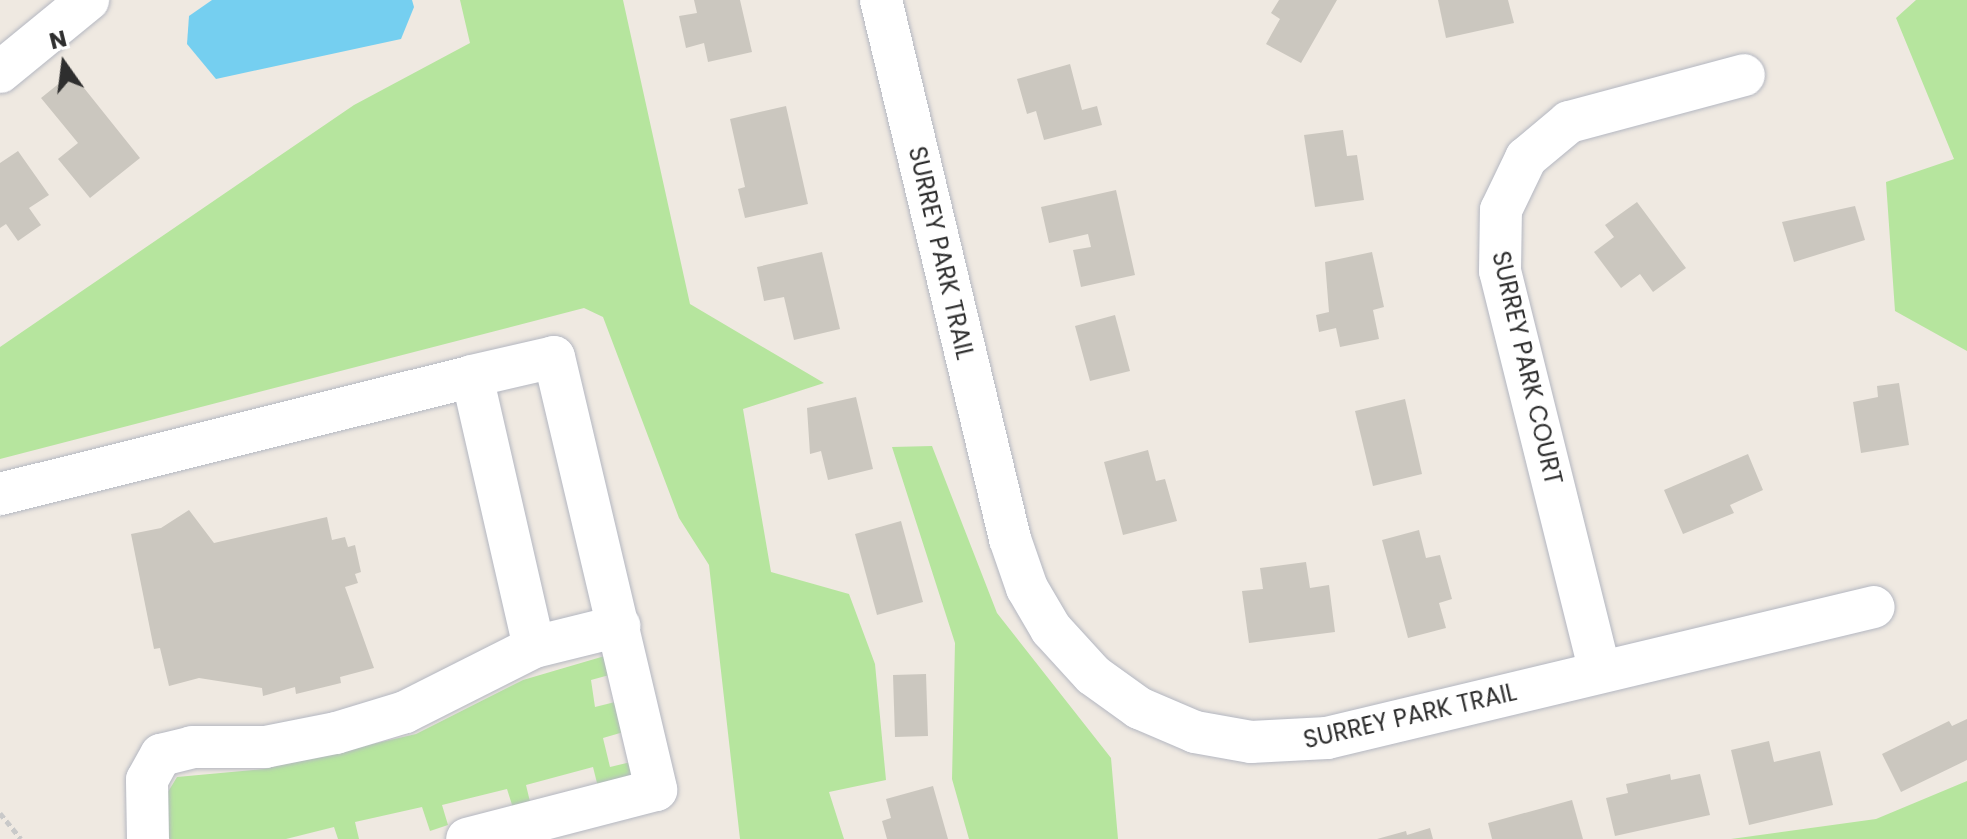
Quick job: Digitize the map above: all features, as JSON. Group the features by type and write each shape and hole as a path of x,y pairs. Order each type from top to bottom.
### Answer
{"street":[{"name":"SURREY PARK TRAIL","path":"881,0 1010,539 1027,588 1051,629 1093,675 1139,708 1195,732 1251,742 1289,743 1874,607"},
{"path":"0,72 64,7"},
{"name":"SURREY PARK COURT","path":"1600,672 1500,271 1501,210 1526,158 1569,122 1744,75"},
{"path":"0,494 554,357 656,790 467,839"},
{"path":"472,376 534,647"},
{"path":"148,839 147,780 161,755 192,747 265,747 336,733 405,712 534,647 619,626"}],"path":[{"path":"0,813 21,839"}],"green space":[{"path":"460,0 623,0 690,304 824,383 743,409 771,572 849,594 875,664 886,780 829,792 844,839 740,839 709,565 679,518 603,317 584,308 0,459 0,347 354,105 470,43"},
{"path":"1916,0 1967,0 1967,351 1895,311 1886,182 1954,159 1896,18"},
{"path":"932,446 997,613 1111,758 1118,839 969,839 952,779 955,643 892,447"},
{"path":"608,655 613,674 591,680 595,707 619,701 627,731 603,738 610,767 635,761 640,781 599,791 593,767 526,785 531,806 514,811 507,789 442,805 448,825 430,831 422,807 355,822 359,839 338,839 334,827 286,839 170,839 164,831 160,805 177,777 264,769 416,734 523,680"},
{"path":"1967,781 1967,839 1731,839 1876,819"}],"water":[{"path":"212,0 412,0 414,7 401,39 216,79 187,44 189,16"}],"building":[{"path":"694,0 740,0 752,52 708,62 704,43 686,48 679,16 697,13"},
{"path":"1279,0 1337,0 1301,63 1266,44 1280,19 1271,13"},
{"path":"1438,0 1508,0 1514,23 1446,38"},
{"path":"1070,64 1082,110 1097,106 1102,125 1044,140 1036,111 1027,114 1017,79"},
{"path":"72,73 140,158 90,198 58,159 78,143 41,98"},
{"path":"786,106 808,204 745,218 738,189 745,187 730,119"},
{"path":"1343,130 1347,156 1357,155 1364,200 1315,207 1304,135"},
{"path":"18,151 49,195 29,208 41,225 18,241 6,224 0,228 0,163"},
{"path":"1116,190 1135,275 1081,287 1073,250 1091,247 1088,234 1049,243 1041,207"},
{"path":"1637,202 1686,268 1653,292 1640,274 1621,288 1594,252 1614,237 1605,225"},
{"path":"1855,206 1865,240 1794,262 1782,222"},
{"path":"822,252 840,329 794,340 784,297 764,301 757,267"},
{"path":"1372,252 1384,307 1373,310 1379,339 1340,347 1336,328 1319,332 1316,315 1329,312 1325,262"},
{"path":"1115,315 1130,371 1090,381 1075,326"},
{"path":"1899,383 1909,445 1861,453 1853,402 1878,397 1877,386"},
{"path":"856,397 873,469 828,480 821,451 810,454 807,408"},
{"path":"1405,399 1422,474 1373,486 1355,411"},
{"path":"1148,450 1156,481 1165,479 1177,521 1123,535 1104,462"},
{"path":"1748,454 1763,490 1730,505 1734,513 1683,534 1664,490"},
{"path":"189,510 214,543 327,517 332,540 345,537 348,547 355,545 361,572 355,574 358,583 345,587 374,668 340,677 341,683 296,694 295,687 263,696 262,688 199,678 169,686 160,648 154,649 131,534 161,528"},
{"path":"901,521 923,602 877,615 855,534"},
{"path":"1419,530 1426,558 1440,555 1452,599 1439,603 1446,628 1408,638 1382,540"},
{"path":"1306,562 1310,588 1329,585 1335,632 1249,643 1242,591 1263,589 1260,568"},
{"path":"926,674 928,736 895,737 893,675"},
{"path":"1967,719 1967,760 1901,792 1882,754 1949,721 1952,726"},
{"path":"1769,741 1774,762 1820,751 1833,805 1749,825 1731,750"},
{"path":"1670,774 1671,780 1700,774 1710,815 1615,836 1606,798 1628,793 1626,784"},
{"path":"933,786 948,839 887,839 882,821 891,818 886,799"},
{"path":"1572,800 1583,839 1492,839 1488,823"},
{"path":"1430,828 1433,839 1377,839 1406,831 1407,835"}]}
